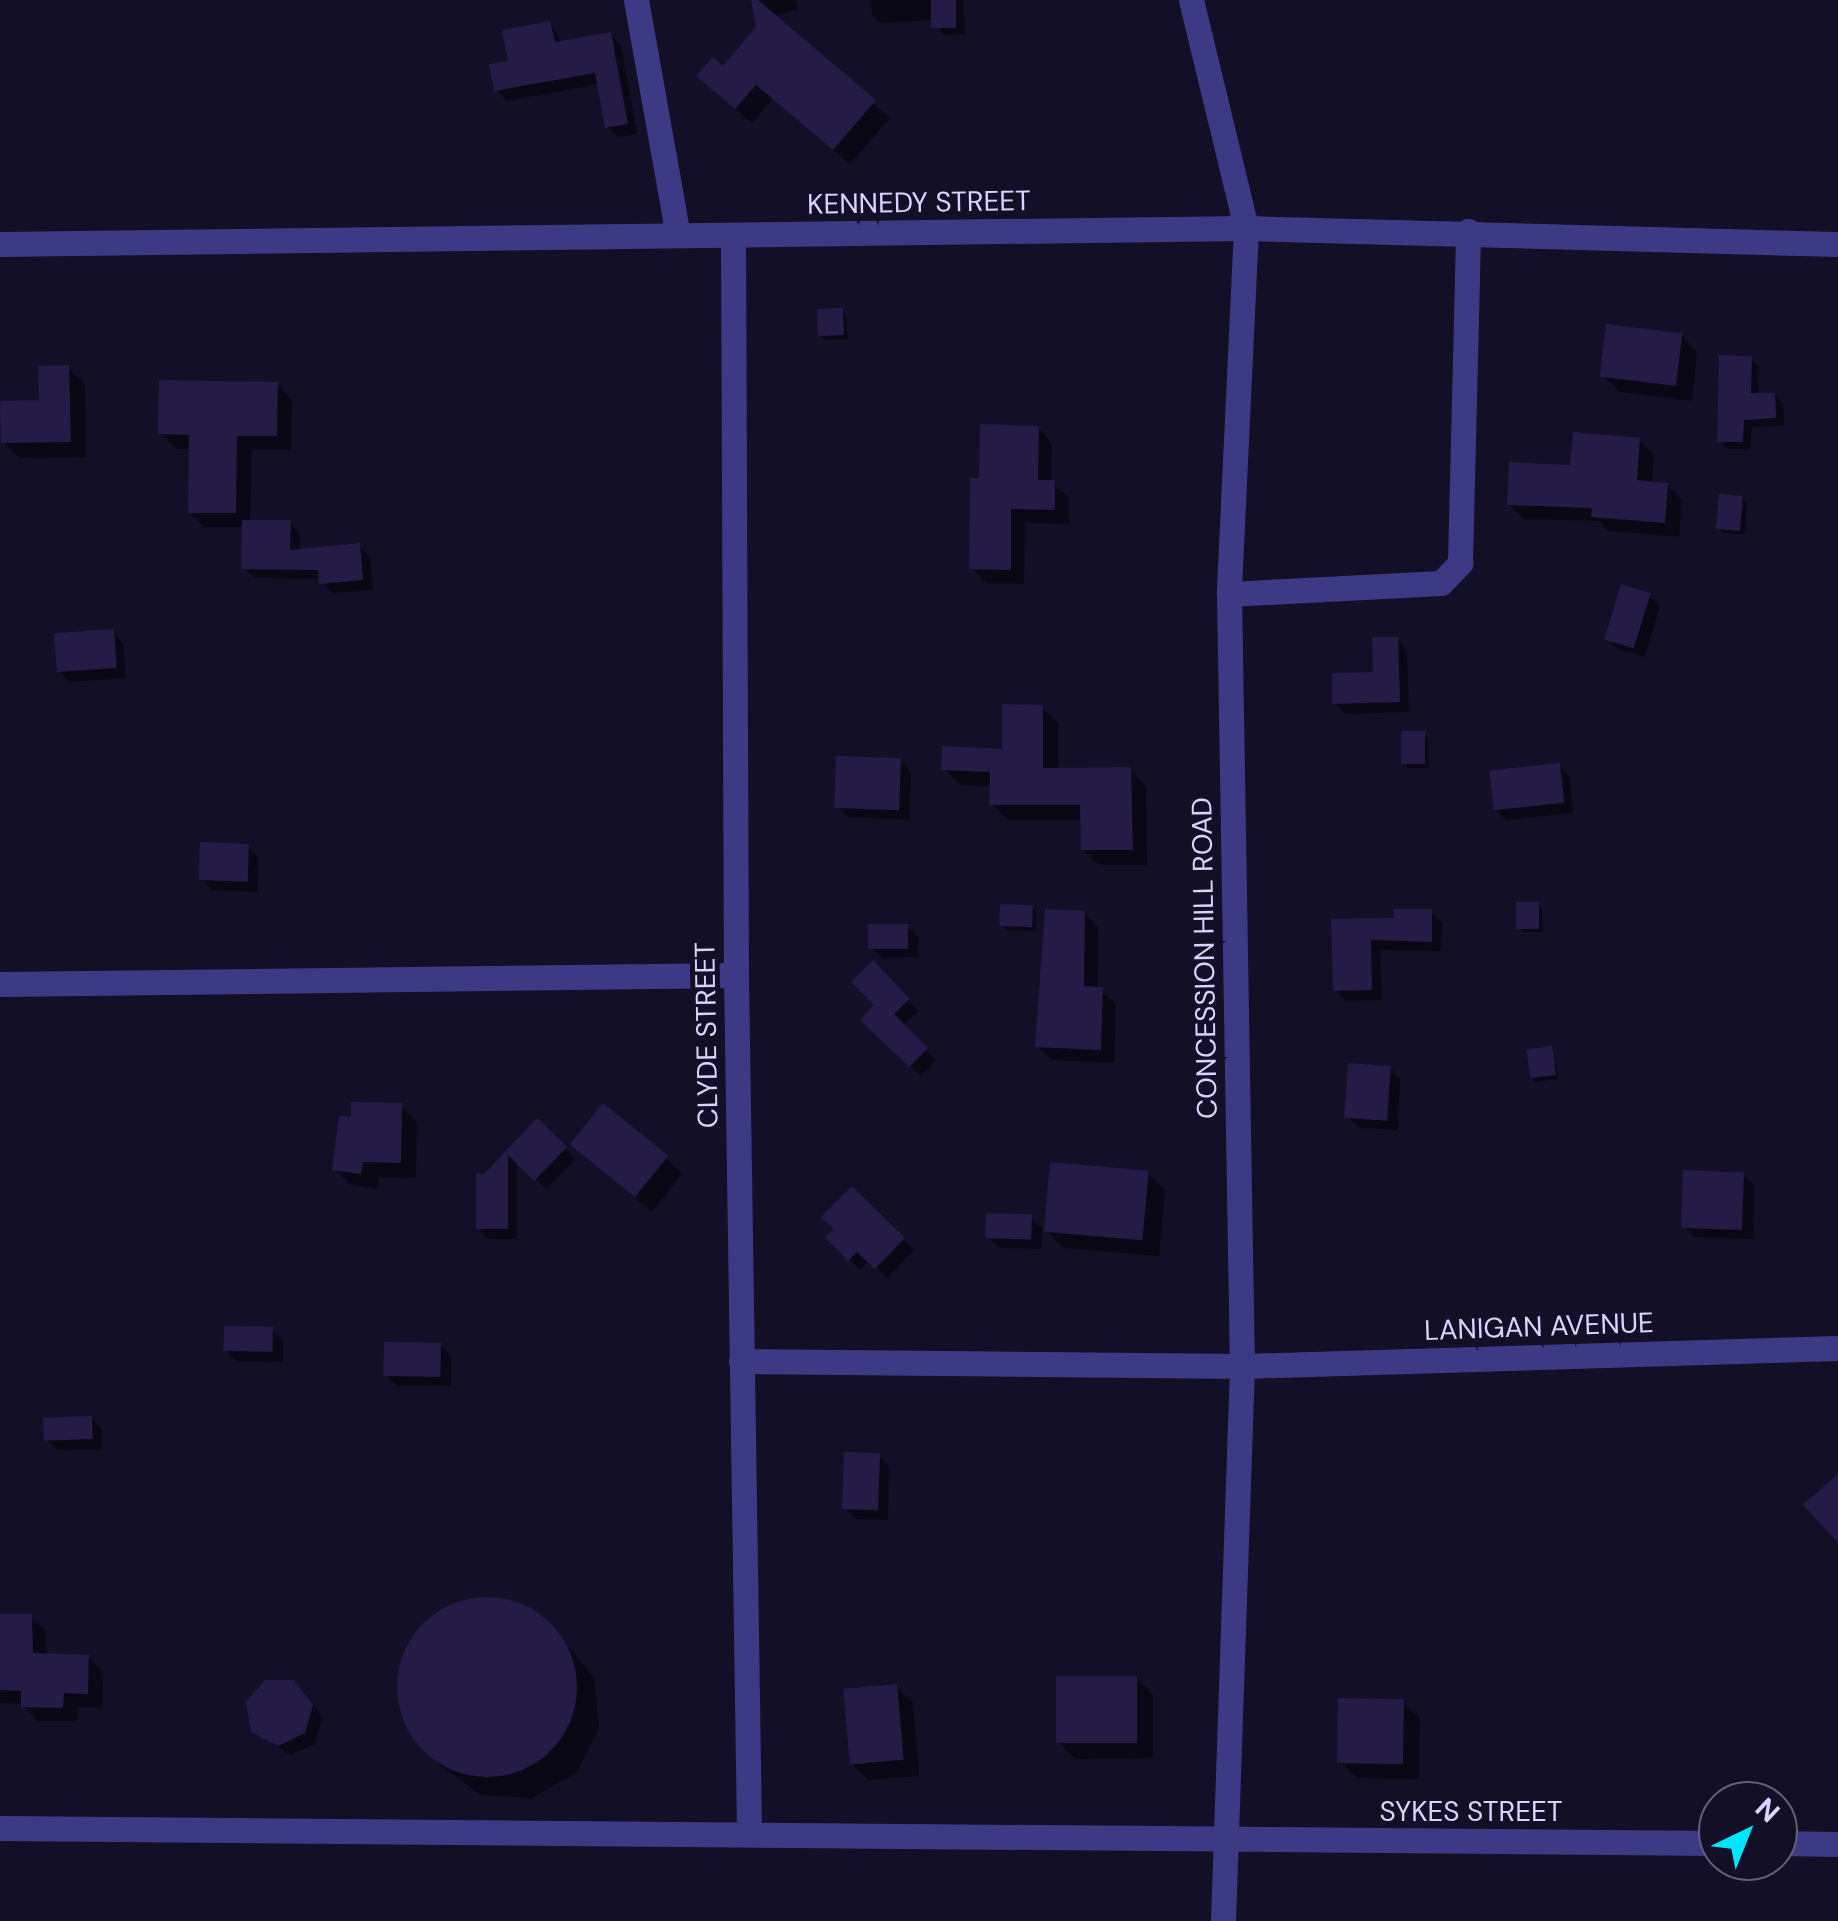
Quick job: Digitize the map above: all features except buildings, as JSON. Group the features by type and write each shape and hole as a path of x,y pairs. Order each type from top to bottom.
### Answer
{"street":[{"path":"636,0 678,235"},
{"name":"CONCESSION HILL ROAD","path":"1192,0 1246,228 1229,594 1242,1366 1223,1921"},
{"name":"KENNEDY STREET","path":"0,244 1246,228 1838,244"},
{"path":"1229,594 1441,583 1460,563 1468,231"},
{"name":"CLYDE STREET","path":"733,236 736,975 749,1832"},
{"path":"0,984 736,975"},
{"name":"LANIGAN AVENUE","path":"741,1361 1242,1366 1838,1348"},
{"name":"SYKES STREET","path":"0,1828 749,1832 1224,1842 1698,1843"},
{"path":"1798,1844 1838,1844"}]}
